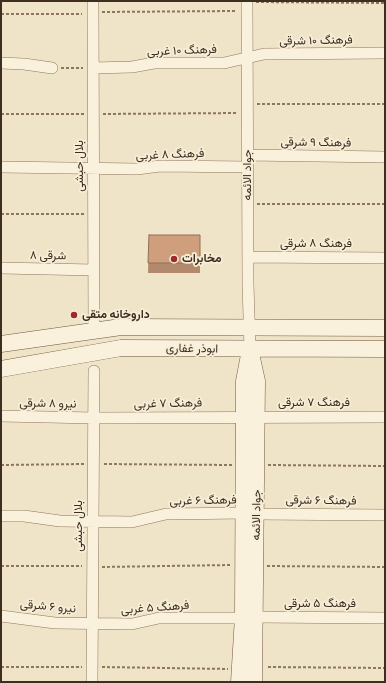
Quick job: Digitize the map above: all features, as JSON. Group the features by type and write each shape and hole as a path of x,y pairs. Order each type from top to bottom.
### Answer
{"street":[{"name":"جواد الائمه","path":"247,5 250,349 244,381 251,416 250,566 247,675"},
{"name":"بلال حبشی","path":"93,6 94,331"},
{"name":"فرهنگ ۱۰ شرقی","path":"247,58 264,54 385,53"},
{"name":"فرهنگ ۱۰ غربی","path":"93,68 132,67 154,63 224,63 247,58"},
{"path":"1,64 24,64 52,68"},
{"name":"فرهنگ ۹ شرقی","path":"248,161 385,157"},
{"name":"فرهنگ ۸ غربی","path":"1,167 137,169 160,166 248,161"},
{"name":"فرهنگ ۸ شرقی","path":"248,257 385,258"},
{"name":"۸ شرقی","path":"1,268 94,270"},
{"name":"ابوذر غفاری","path":"1,344 121,327 385,328"},
{"name":"ابوذر غفاری","path":"1,369 121,348 385,349"},
{"name":"بلال حبشی","path":"92,682 94,371"},
{"name":"نیرو ۸ شرقی","path":"1,416 94,418"},
{"name":"فرهنگ ۷ شرقی","path":"251,416 385,417"},
{"name":"فرهنگ ۷ غربی","path":"94,418 251,416"},
{"name":"فرهنگ ۶ غربی","path":"1,516 24,516 60,521 132,522 166,514 250,513"},
{"name":"فرهنگ ۶ شرقی","path":"250,513 385,515"},
{"name":"نیرو ۶ شرقی","path":"1,616 55,623 92,623"},
{"name":"فرهنگ ۵ شرقی","path":"249,617 385,618"},
{"name":"فرهنگ ۵ غربی","path":"92,623 132,624 159,618 249,617"}],"path":[{"path":"1,14 85,14 93,6 385,3"},
{"path":"52,68 93,68"},
{"path":"1,114 93,114 385,104"},
{"path":"248,204 385,204"},
{"path":"1,214 93,214"},
{"path":"1,465 93,464 385,466"},
{"path":"1,566 385,567"},
{"path":"1,667 92,667 247,675 385,668"}],"building":[{"name":"مخابرات","path":"149,235 200,235 200,263 148,263"}],"place":[{"name":"مخابرات","path":"174,259"},
{"name":"داروخانه متقی","path":"74,315"}]}
